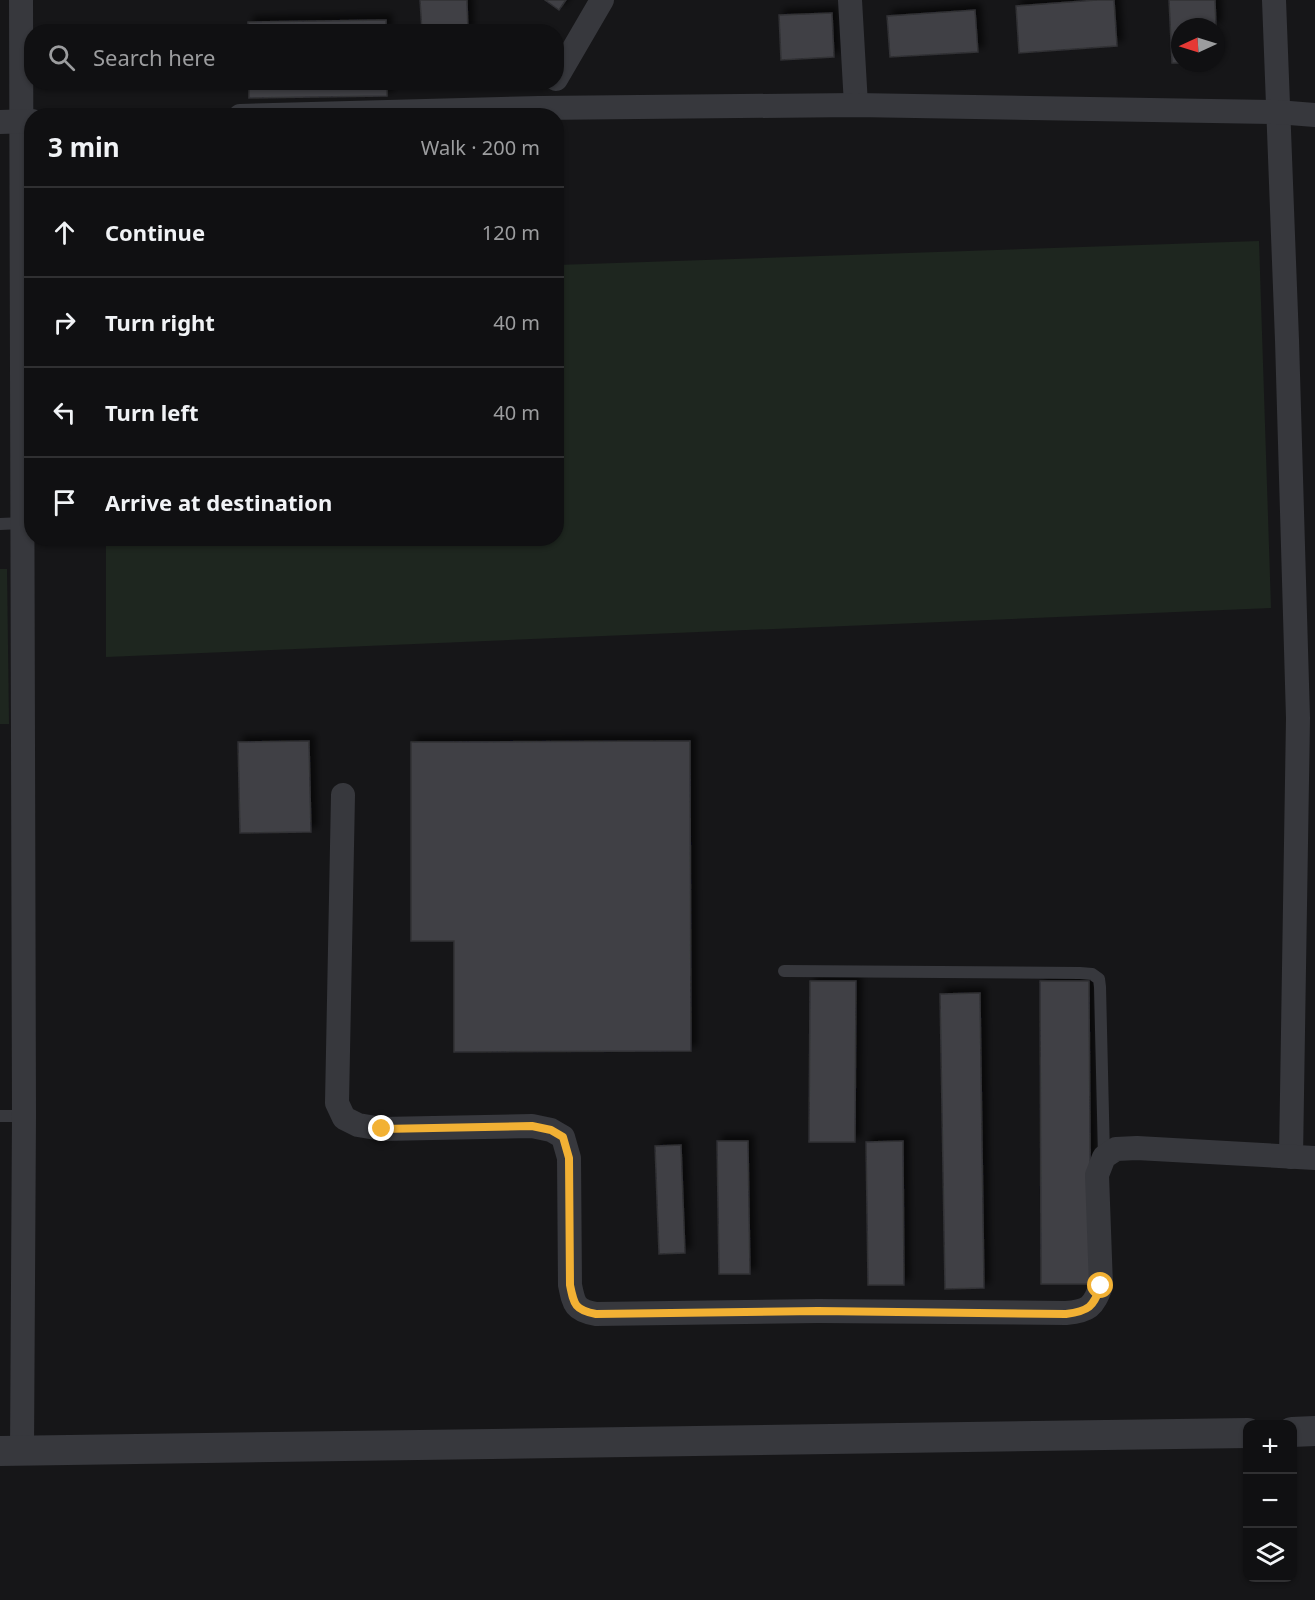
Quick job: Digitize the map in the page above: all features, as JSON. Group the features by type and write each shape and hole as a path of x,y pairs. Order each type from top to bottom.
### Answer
{"street":[{"path":"21,0 11,523 11,1451 1243,1432"},
{"path":"564,64 602,0"},
{"path":"850,0 856,105"},
{"path":"1274,0 1298,718 1291,1157"},
{"path":"539,108 549,90"},
{"path":"539,108 856,105 1277,112 1315,115"},
{"path":"343,795 337,1103 344,1118 358,1125 382,1129 532,1126 551,1130 563,1137 569,1158 570,1285 574,1303 581,1311 596,1314 818,1311 1066,1314 1082,1312 1094,1303 1101,1286 1097,1175 1104,1157 1116,1149 1137,1148 1315,1158"},
{"path":"1297,1432 1315,1431"}],"lane":[{"path":"784,971 1080,972 1092,974 1098,979 1100,987 1104,1157"}],"shaded area":[{"path":"1259,241 1271,608 106,657 106,546 564,546 564,265"},
{"path":"0,569 7,569 9,724 0,724"}],"building":[{"path":"420,0 467,0 468,24 422,24"},
{"path":"545,0 566,0 559,10"},
{"path":"1114,0 1117,46 1019,53 1016,6"},
{"path":"1169,0 1215,0 1216,18 1171,18 1171,42"},
{"path":"975,10 978,52 890,57 887,16"},
{"path":"832,13 834,57 781,60 779,15"},
{"path":"386,20 386,24 248,24 248,22"},
{"path":"249,90 387,90 387,96 249,98"},
{"path":"309,741 311,832 240,833 238,742"},
{"path":"690,741 691,1051 454,1052 454,941 411,941 411,742"},
{"path":"810,981 856,981 855,1142 809,1142"},
{"path":"1040,981 1089,981 1091,1284 1041,1284"},
{"path":"980,993 984,1288 945,1289 940,994"},
{"path":"717,1141 748,1141 750,1274 719,1274"},
{"path":"903,1141 904,1285 868,1285 866,1142"},
{"path":"681,1145 685,1253 659,1254 655,1146"}],"route":[{"path":"382,1129 532,1126 551,1130 563,1137 569,1158 570,1285 574,1303 581,1311 596,1314 818,1311 1066,1314 1082,1312 1094,1303 1101,1286"}]}
